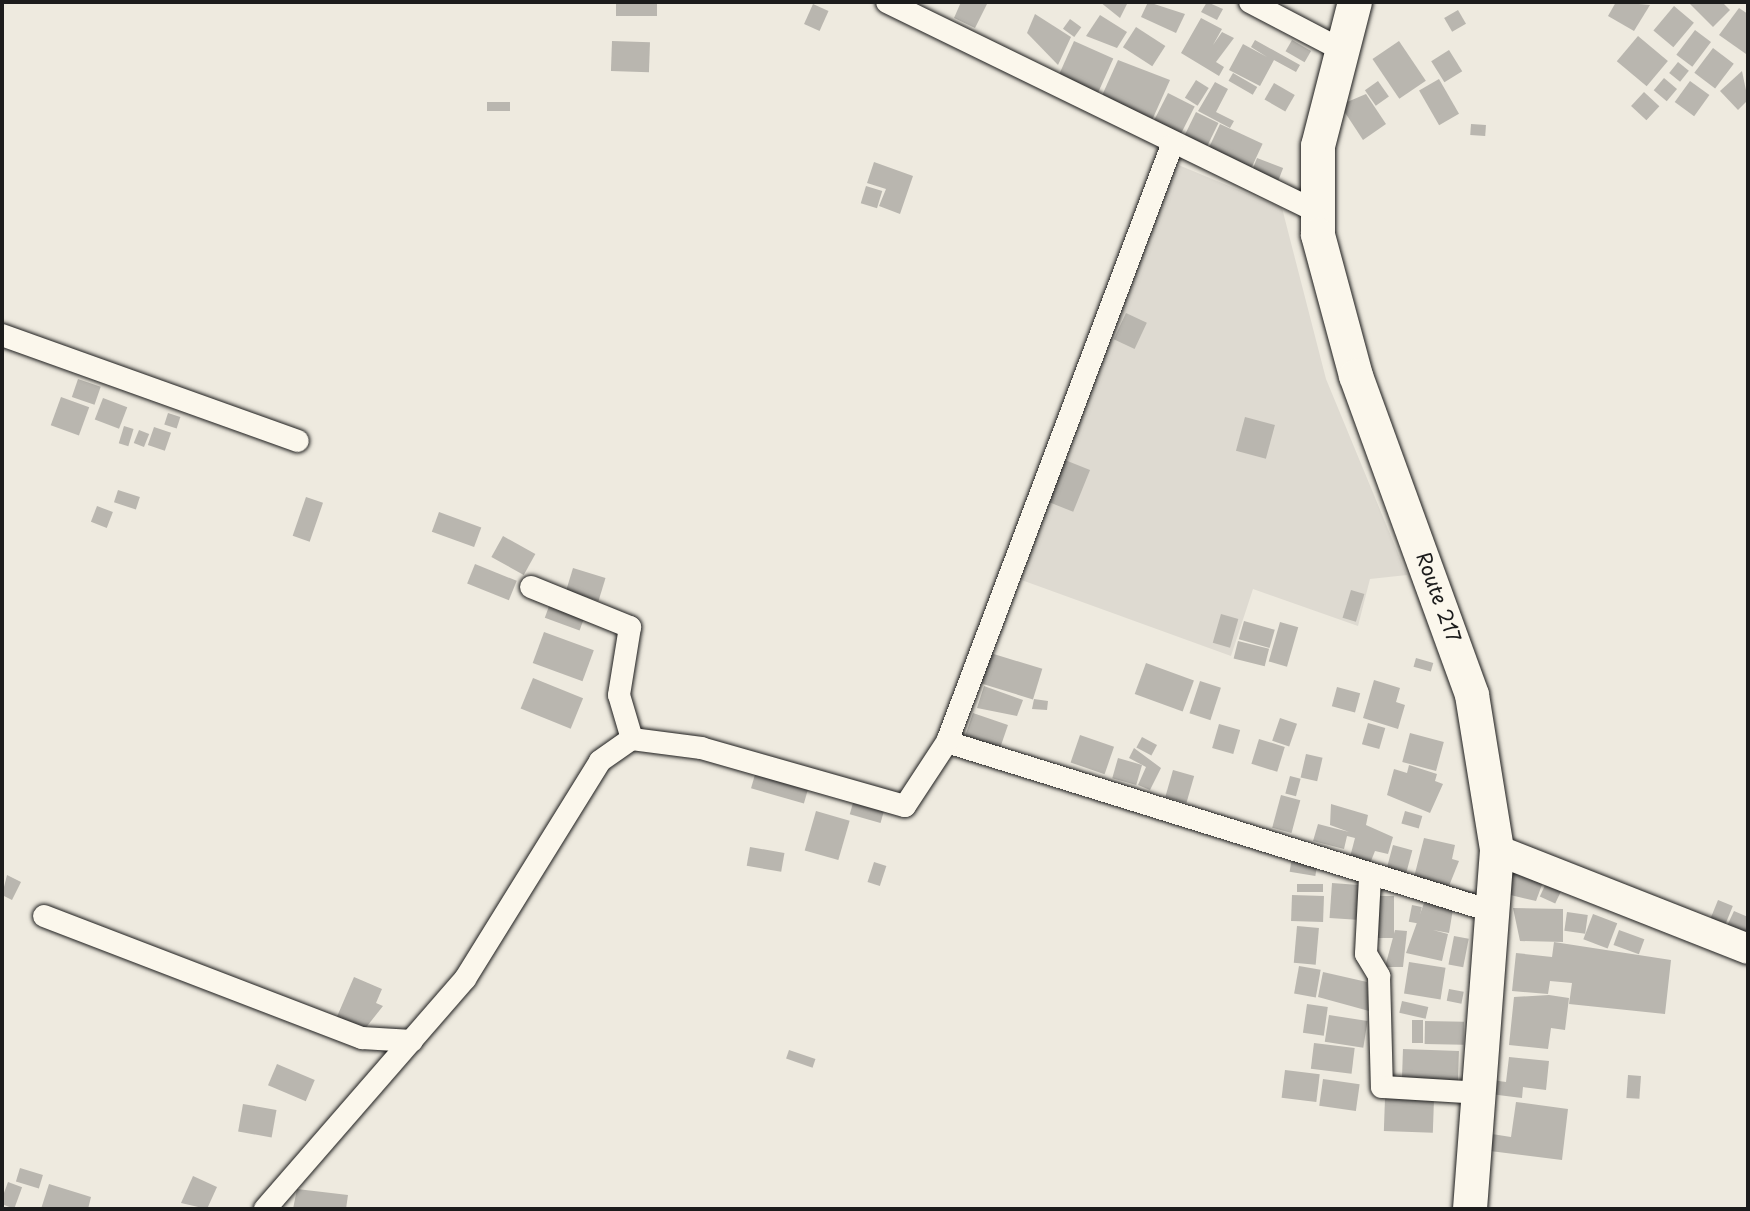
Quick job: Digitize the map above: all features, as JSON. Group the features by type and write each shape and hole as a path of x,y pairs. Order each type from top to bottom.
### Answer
{"main road":[{"name":"Route 217","path":"1355,2 1340,49 1318,146 1315,211 1356,376 1472,695 1497,850 1470,1209"}],"street":[{"path":"887,2 1172,145 1315,211"},
{"path":"1250,2 1340,49"},
{"path":"265,1209 465,979 600,761 632,739 701,748 905,806 947,742 1172,145"},
{"path":"2,335 298,441"},
{"path":"531,587 630,627 619,695 632,739"},
{"path":"947,742 1370,877 1494,912"},
{"path":"1497,850 1748,949"},
{"path":"1370,877 1366,954 1379,976 1382,1087 1479,1093"},
{"path":"44,916 362,1038 412,1041"}],"shaded area":[{"path":"1176,164 1282,208 1326,379 1407,575 1370,579 1358,626 1253,589 1231,656 1016,578"}],"building":[{"path":"616,2 657,2 657,16 616,16"},
{"path":"961,2 988,2 975,28 954,18"},
{"path":"1100,2 1128,2 1120,18"},
{"path":"1148,2 1185,14 1176,33 1141,17"},
{"path":"1207,2 1223,9 1217,20 1201,12"},
{"path":"1616,2 1650,5 1634,31 1608,16"},
{"path":"1688,2 1722,2 1730,10 1713,27"},
{"path":"813,4 829,11 820,31 804,24"},
{"path":"1674,6 1694,23 1673,47 1653,31"},
{"path":"1739,8 1748,14 1746,54 1719,35"},
{"path":"1458,10 1466,24 1452,32 1444,18"},
{"path":"1035,14 1071,37 1058,65 1027,33"},
{"path":"1100,15 1127,32 1117,48 1086,36"},
{"path":"1201,18 1222,29 1213,45 1222,32 1234,38 1216,62 1224,67 1219,76 1181,53"},
{"path":"1070,19 1081,27 1074,37 1063,29"},
{"path":"1136,27 1165,46 1152,66 1123,47"},
{"path":"1695,30 1711,42 1692,67 1676,55"},
{"path":"1638,36 1668,61 1647,86 1617,61"},
{"path":"1255,40 1300,65 1296,72 1274,60 1260,86 1229,70 1243,44 1267,57 1251,47"},
{"path":"1292,40 1311,51 1305,62 1286,51"},
{"path":"612,41 650,42 649,72 611,71"},
{"path":"1074,41 1113,58 1098,93 1059,76"},
{"path":"1399,41 1426,81 1399,99 1372,59"},
{"path":"1713,48 1734,64 1715,88 1694,73"},
{"path":"1449,50 1462,71 1444,82 1431,61"},
{"path":"1118,60 1170,80 1149,127 1100,100"},
{"path":"1678,62 1689,71 1680,82 1669,73"},
{"path":"1742,71 1748,100 1738,110 1720,91"},
{"path":"1233,73 1257,87 1253,95 1228,81"},
{"path":"1664,78 1677,89 1667,101 1654,90"},
{"path":"1439,79 1459,114 1439,125 1419,90"},
{"path":"1196,80 1209,88 1198,106 1185,98"},
{"path":"1378,81 1389,97 1376,106 1365,90"},
{"path":"1690,81 1709,95 1694,116 1675,102"},
{"path":"1215,82 1228,89 1216,112 1234,121 1230,128 1198,111"},
{"path":"1274,83 1295,95 1285,111 1264,99"},
{"path":"1644,92 1659,106 1646,120 1631,106"},
{"path":"1168,93 1195,107 1179,137 1153,123"},
{"path":"1366,94 1386,124 1363,140 1340,105"},
{"path":"487,102 510,102 510,111 487,111"},
{"path":"1196,112 1218,123 1204,152 1182,141"},
{"path":"1220,124 1263,144 1248,175 1206,155"},
{"path":"1471,124 1486,125 1485,136 1470,135"},
{"path":"1257,158 1283,168 1278,181 1252,171"},
{"path":"874,162 913,176 900,214 879,206 886,189 867,183"},
{"path":"866,186 882,191 877,208 861,203"},
{"path":"1126,313 1147,323 1135,349 1114,339"},
{"path":"78,379 101,387 95,405 72,397"},
{"path":"61,397 89,407 79,435 51,425"},
{"path":"103,398 127,407 119,429 95,419"},
{"path":"168,413 180,417 177,428 164,424"},
{"path":"1245,417 1275,425 1266,459 1236,451"},
{"path":"124,426 134,429 128,446 119,443"},
{"path":"154,427 171,433 165,451 148,445"},
{"path":"139,430 149,434 144,447 134,443"},
{"path":"1065,460 1090,470 1073,512 1048,502"},
{"path":"118,490 140,497 136,509 114,502"},
{"path":"306,497 323,503 310,542 293,536"},
{"path":"97,506 113,512 107,528 91,522"},
{"path":"439,512 481,527 474,547 432,532"},
{"path":"503,536 535,554 524,575 491,557"},
{"path":"475,564 517,581 509,600 467,583"},
{"path":"573,568 606,578 598,601 566,591"},
{"path":"1351,590 1364,594 1356,622 1343,618"},
{"path":"552,598 587,611 580,630 545,618"},
{"path":"1221,614 1238,619 1230,648 1213,643"},
{"path":"1244,621 1275,630 1270,648 1239,639"},
{"path":"1280,622 1298,627 1287,667 1269,661"},
{"path":"544,632 594,650 583,681 533,663"},
{"path":"1238,641 1269,649 1265,666 1234,658"},
{"path":"984,651 1042,669 1033,699 975,682"},
{"path":"1416,658 1433,663 1431,672 1414,667"},
{"path":"1146,663 1194,680 1183,711 1135,694"},
{"path":"533,678 583,698 571,729 521,709"},
{"path":"1374,680 1400,688 1396,702 1405,705 1398,729 1363,718"},
{"path":"1200,681 1221,688 1210,720 1189,713"},
{"path":"984,686 1023,700 1017,716 977,708"},
{"path":"1337,687 1360,693 1355,713 1332,706"},
{"path":"1034,699 1048,701 1047,710 1032,709"},
{"path":"973,713 1008,725 1000,748 965,736"},
{"path":"1280,718 1297,724 1289,747 1272,741"},
{"path":"1368,723 1385,728 1379,749 1362,744"},
{"path":"1219,724 1240,730 1233,754 1212,748"},
{"path":"1410,733 1444,742 1436,771 1402,762"},
{"path":"1080,735 1114,747 1105,774 1071,762"},
{"path":"1142,737 1157,745 1151,756 1136,748"},
{"path":"1259,739 1285,747 1277,772 1251,764"},
{"path":"1134,748 1161,768 1150,790 1138,785 1146,767 1129,758"},
{"path":"1306,754 1323,758 1317,781 1301,777"},
{"path":"1118,758 1142,765 1136,785 1112,778"},
{"path":"1409,765 1437,774 1435,781 1443,784 1430,813 1387,795 1394,769 1407,773"},
{"path":"1173,770 1194,776 1186,803 1165,797"},
{"path":"756,771 809,786 804,803 751,788"},
{"path":"1290,776 1301,779 1296,796 1285,793"},
{"path":"1281,795 1300,800 1292,833 1272,828"},
{"path":"855,796 886,805 881,823 850,814"},
{"path":"1331,804 1368,815 1366,825 1393,837 1388,854 1375,851 1367,871 1350,857 1355,838 1347,836 1344,849 1313,841 1318,824 1349,832 1330,825"},
{"path":"816,811 850,821 838,860 805,850"},
{"path":"1405,811 1422,816 1419,828 1401,823"},
{"path":"1424,838 1455,845 1452,859 1459,861 1449,886 1474,892 1471,903 1411,889"},
{"path":"1393,845 1412,850 1405,878 1385,873"},
{"path":"750,847 784,853 781,872 747,866"},
{"path":"1292,857 1318,861 1315,876 1290,872"},
{"path":"874,862 886,866 880,886 868,882"},
{"path":"1511,867 1544,879 1536,901 1502,893"},
{"path":"7,875 21,882 12,900 2,895"},
{"path":"1547,881 1562,888 1555,904 1540,896"},
{"path":"1332,883 1359,885 1356,920 1330,918"},
{"path":"1297,884 1323,884 1323,892 1297,892"},
{"path":"1292,895 1324,896 1323,922 1291,921"},
{"path":"1372,896 1394,896 1394,938 1372,938"},
{"path":"1718,900 1733,906 1724,927 1709,921"},
{"path":"1424,903 1453,909 1449,933 1433,930 1448,934 1442,961 1406,953"},
{"path":"1412,905 1422,907 1419,924 1409,922"},
{"path":"1513,908 1563,909 1563,942 1520,941"},
{"path":"1734,911 1748,917 1748,938 1726,928"},
{"path":"1567,912 1588,915 1585,934 1564,931"},
{"path":"1593,914 1617,923 1608,949 1583,939"},
{"path":"1297,926 1319,928 1316,965 1294,963"},
{"path":"1395,930 1407,931 1403,967 1385,967"},
{"path":"1619,930 1644,939 1639,954 1614,945"},
{"path":"1454,936 1469,939 1463,967 1448,964"},
{"path":"1554,942 1671,960 1665,1014 1569,1004 1572,983 1550,981 1548,994 1512,991 1516,953 1552,957"},
{"path":"1409,962 1446,968 1441,999 1404,994"},
{"path":"1299,966 1321,970 1316,997 1294,994"},
{"path":"1323,972 1367,982 1369,1011 1318,997"},
{"path":"354,977 382,989 376,1003 383,1006 364,1030 336,1019"},
{"path":"1449,989 1464,992 1461,1004 1447,1001"},
{"path":"1549,995 1569,998 1565,1030 1551,1028 1548,1049 1509,1045 1514,997"},
{"path":"1402,1001 1428,1007 1426,1019 1399,1013"},
{"path":"1307,1004 1328,1007 1324,1036 1303,1033"},
{"path":"1329,1015 1368,1021 1363,1048 1325,1042"},
{"path":"1412,1020 1423,1020 1423,1043 1412,1043"},
{"path":"1425,1021 1464,1022 1464,1045 1425,1044"},
{"path":"1314,1043 1355,1048 1352,1074 1311,1069"},
{"path":"1403,1049 1459,1051 1458,1086 1402,1084"},
{"path":"789,1050 815,1059 813,1068 786,1059"},
{"path":"1509,1057 1549,1061 1546,1090 1523,1087 1522,1098 1490,1094 1492,1080 1506,1082"},
{"path":"277,1064 315,1080 306,1101 268,1085"},
{"path":"1285,1070 1320,1074 1316,1102 1282,1098"},
{"path":"1628,1075 1641,1076 1639,1099 1626,1098"},
{"path":"1323,1079 1360,1084 1356,1111 1319,1106"},
{"path":"1385,1098 1434,1100 1433,1133 1384,1131"},
{"path":"1516,1102 1568,1109 1562,1160 1490,1151 1492,1134 1511,1137"},
{"path":"243,1104 276,1110 272,1137 238,1132"},
{"path":"20,1168 43,1175 39,1188 16,1181"},
{"path":"193,1176 217,1187 207,1209 181,1203"},
{"path":"8,1182 22,1187 14,1209 2,1204"},
{"path":"49,1184 91,1197 88,1209 41,1209"},
{"path":"297,1189 348,1195 346,1209 293,1209"}]}
